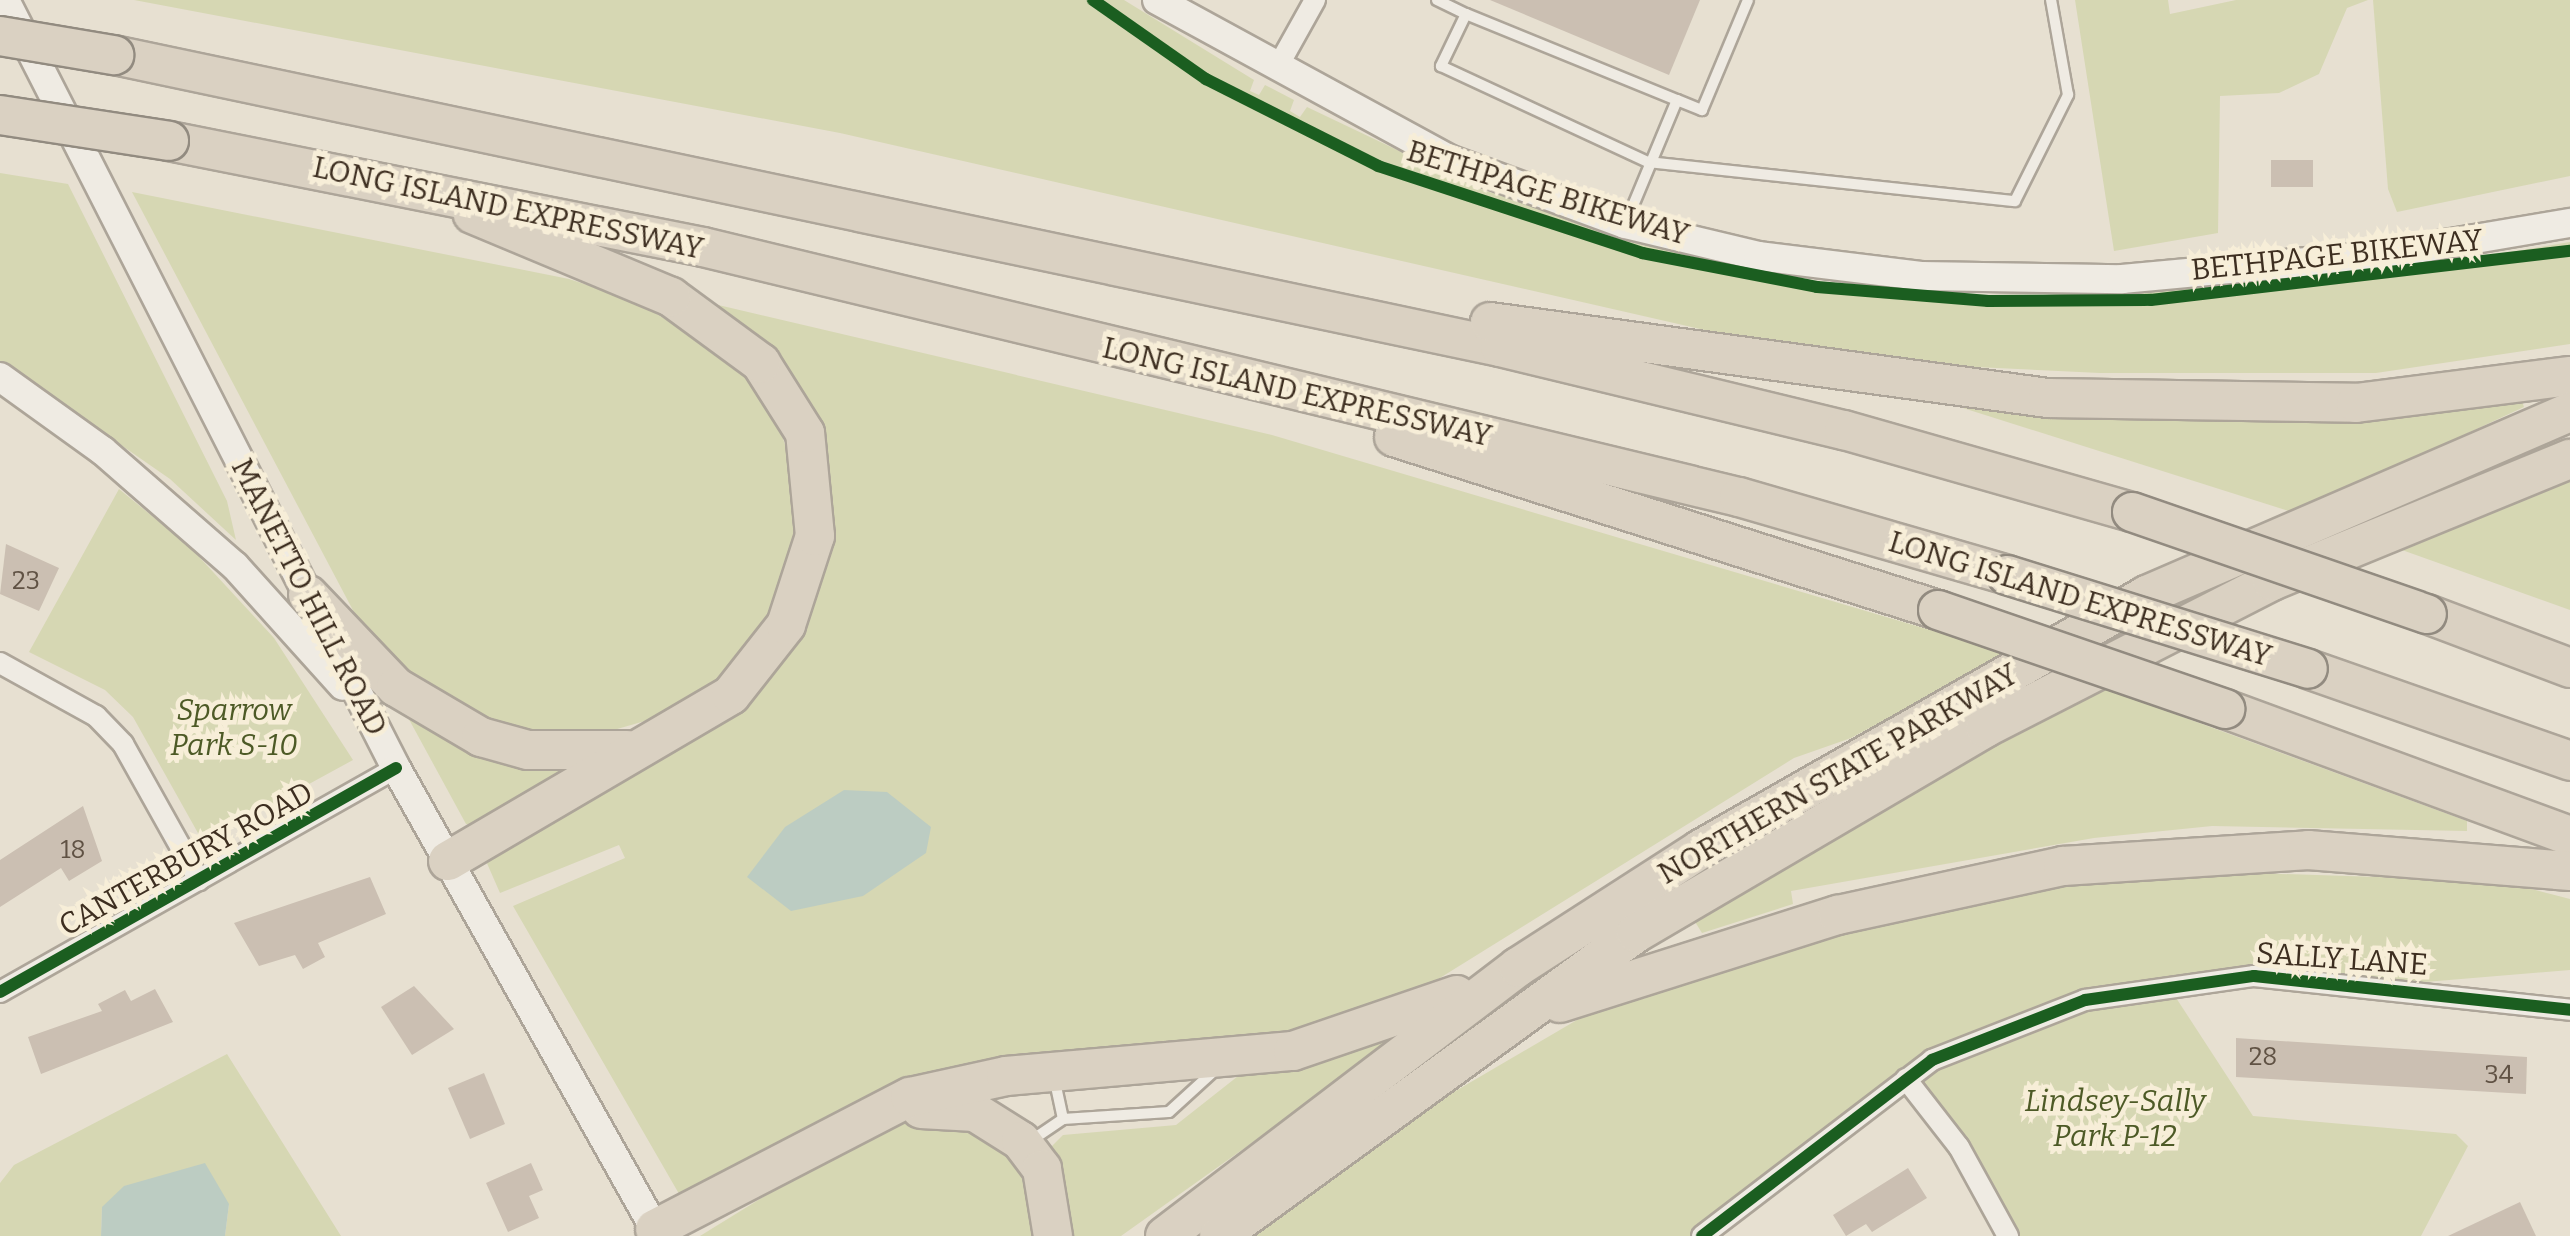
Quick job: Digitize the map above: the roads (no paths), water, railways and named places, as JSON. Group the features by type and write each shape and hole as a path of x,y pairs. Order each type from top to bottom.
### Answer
{"highway":[{"path":"0,36 114,55 1148,272 1825,425 2132,512 2570,668"},
{"name":"LONG ISLAND EXPRESSWAY","path":"0,115 169,140 703,247 1129,356 1739,497 2308,668 2570,761"},
{"path":"421,189 671,297 761,364 805,433 815,536 786,625 731,694 448,862"},
{"path":"1148,272 2048,398 2356,403 2570,376"},
{"path":"1129,356 1938,610 2225,708 2570,836"},
{"name":"NORTHERN STATE PARKWAY","path":"1165,1236 1518,967 1701,848 2147,595 2570,412"},
{"name":"NORTHERN STATE PARKWAY","path":"1219,1236 1525,1014 1714,884 1984,728 2272,581 2570,458"},
{"path":"308,595 396,687 481,738 528,750 635,749"},
{"path":"1525,1014 1838,914 2064,866 2308,850 2570,872"},
{"path":"662,1234 849,1121 910,1098 1052,1071 1222,1061 1330,1043 1518,967"},
{"path":"662,1234 851,1133 910,1110 975,1112 1024,1146 1042,1170 1053,1236"}],"main road":[{"name":"MANETTO HILL ROAD","path":"4,0 396,768 662,1234"},
{"path":"1157,0 1451,160 1625,224 1758,256 2020,280 2295,264 2570,224"},
{"path":"0,377 103,451 235,566 368,713"}],"street":[{"path":"1277,68 1314,0"},
{"path":"0,663 96,716 123,744 199,880"},
{"name":"CANTERBURY ROAD","path":"0,992 396,768"},
{"name":"SALLY LANE","path":"1702,1236 1906,1079 2038,1013 2172,982 2311,979 2570,1010"},
{"path":"1906,1079 1959,1147 2008,1236"}],"lane":[{"path":"1437,0 1702,110 1748,0"},
{"path":"1466,14 1441,66 1648,162 2015,201 2068,95 2051,0"},
{"path":"1625,224 1648,162 1678,100"},
{"path":"1024,1146 1063,1119 1169,1112 1222,1061"},
{"path":"1052,1071 1063,1119"}],"park label":[{"name":"Sparrow Park S-10","path":"234,727"},
{"name":"Lindsey-Sally Park P-12","path":"2115,1118"}]}
